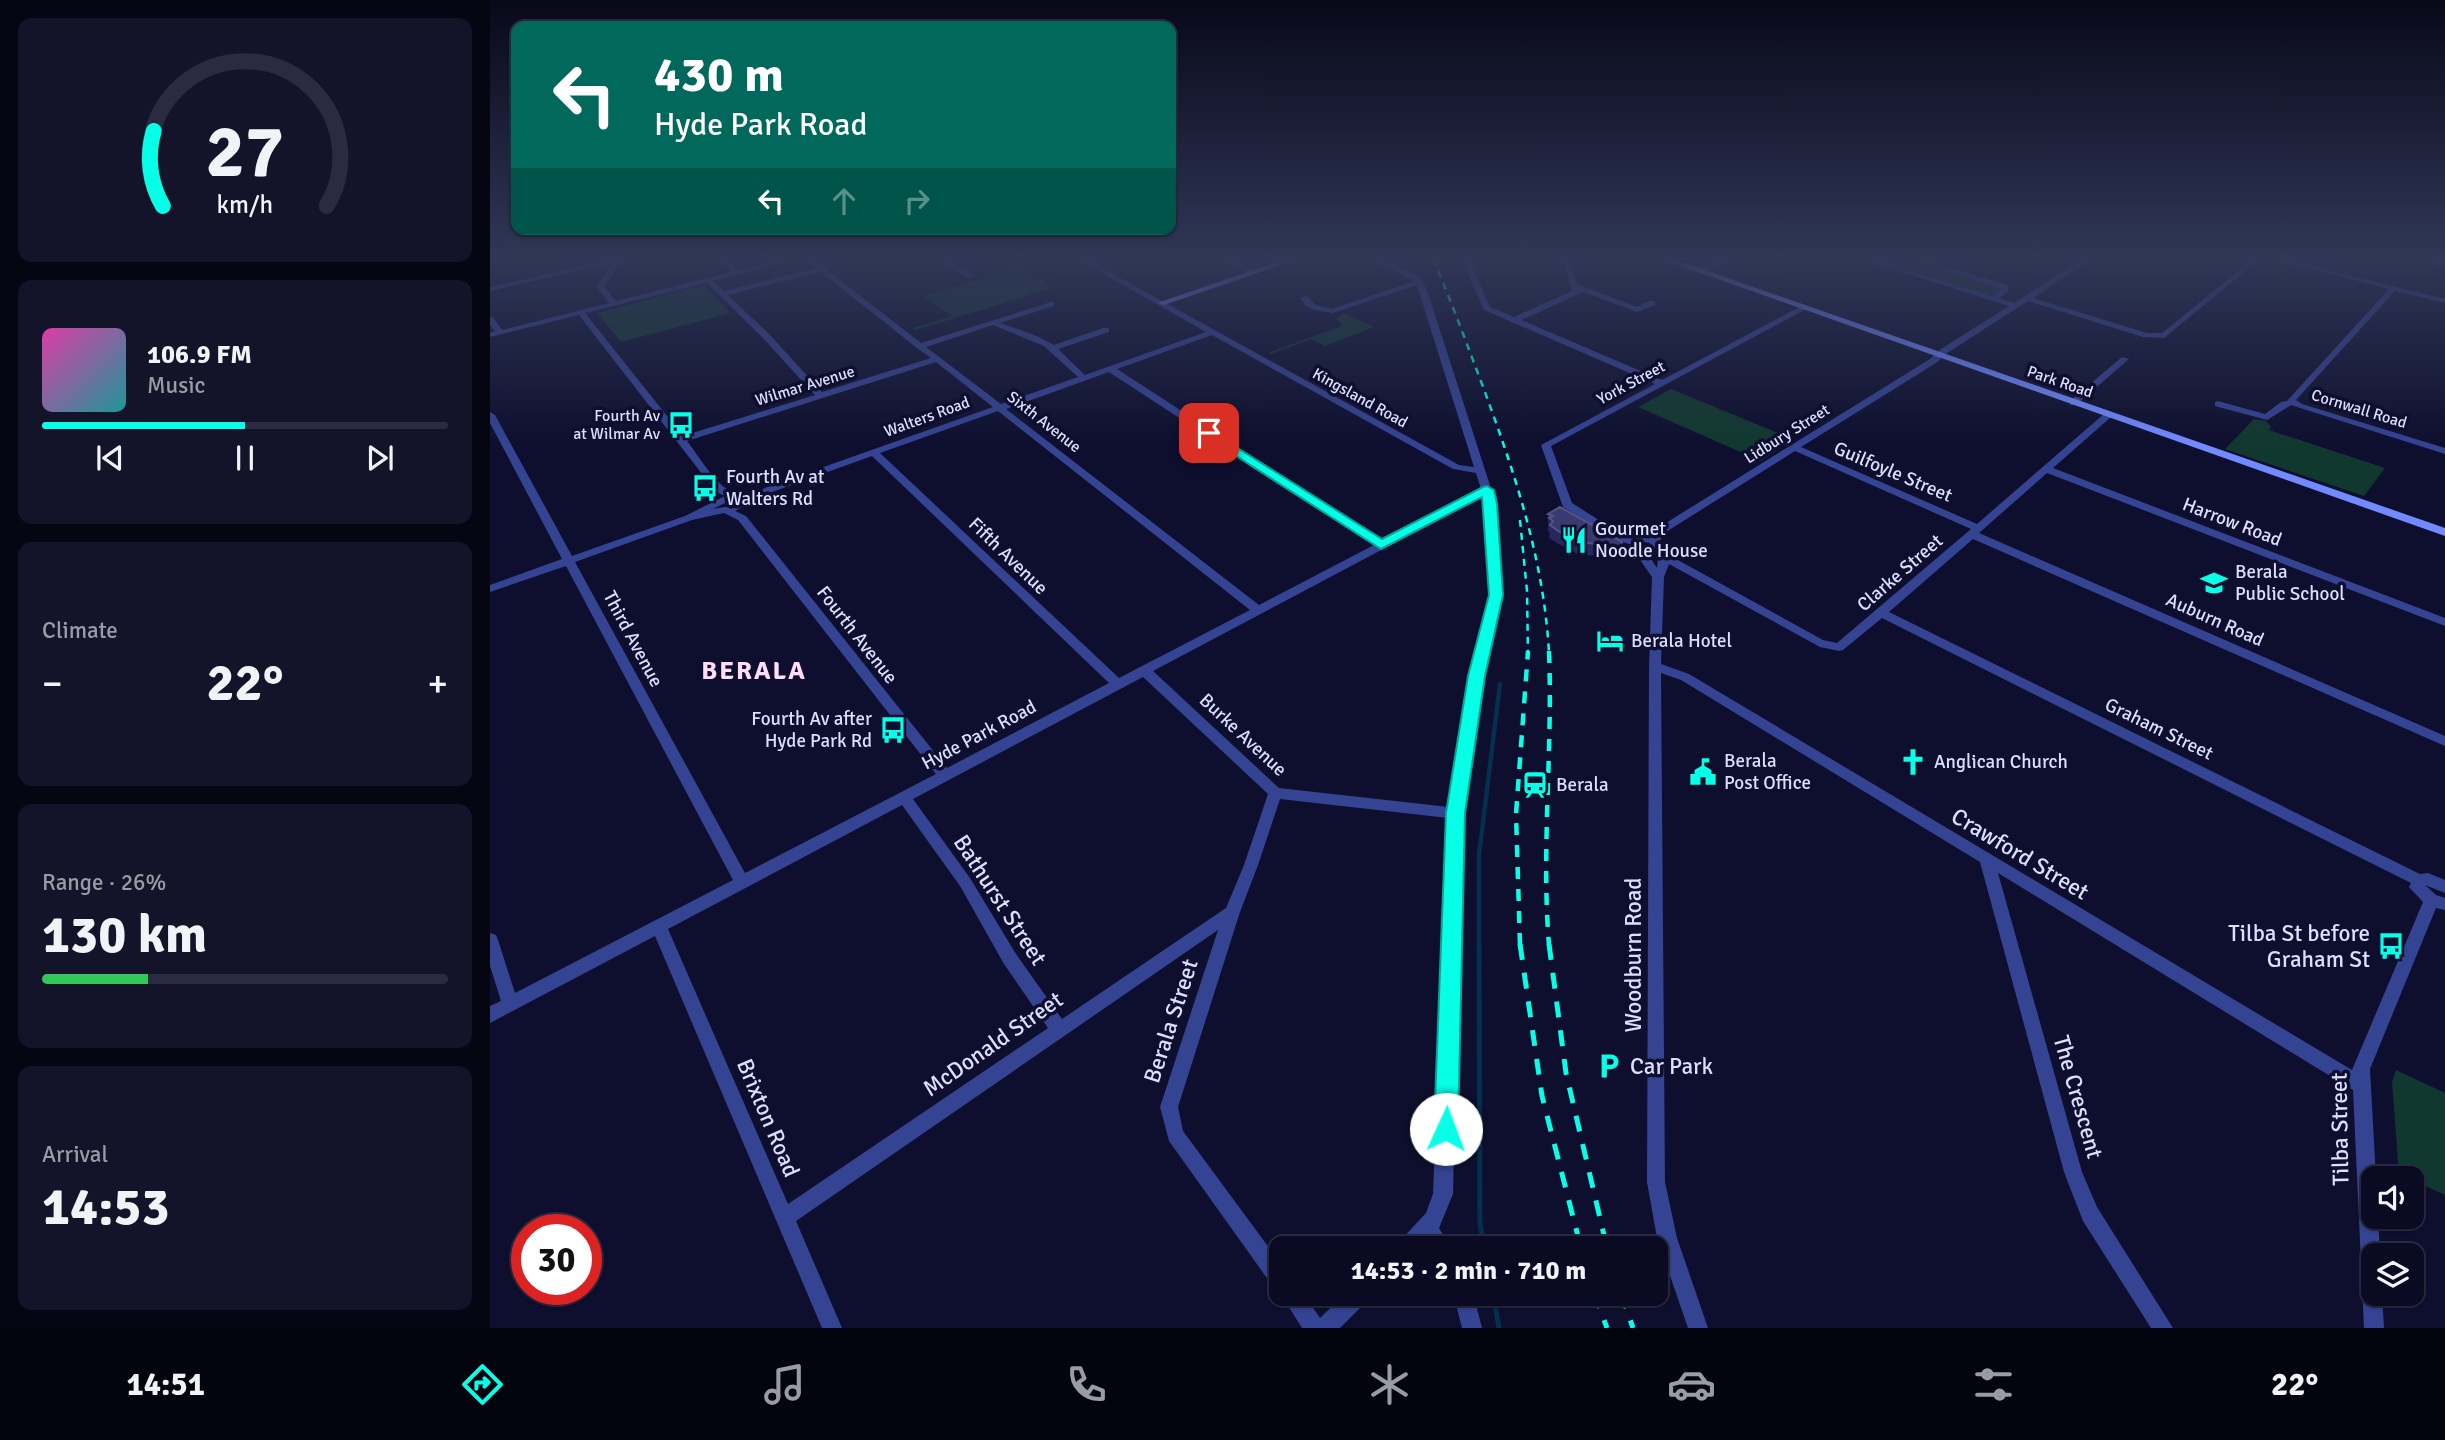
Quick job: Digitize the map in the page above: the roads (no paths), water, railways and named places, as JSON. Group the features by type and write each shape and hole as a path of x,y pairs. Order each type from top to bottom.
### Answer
{"main road":[{"name":"Park Road","path":"1840,321 2445,532"}],"street":[{"path":"491,321 500,333"},
{"path":"490,335 549,321"},
{"path":"587,321 720,490 739,500 742,518"},
{"path":"748,321 821,396"},
{"name":"Sixth Avenue","path":"888,321 1258,610"},
{"path":"920,346 1000,321"},
{"name":"Kingsland Road","path":"1193,321 1456,467 1481,471"},
{"path":"1420,1236 1438,1212 1443,1194 1455,813 1476,676 1495,603 1491,504 1430,321"},
{"path":"1515,321 1661,383"},
{"name":"York Street","path":"1637,547 1567,505 1546,445 1779,321"},
{"path":"1938,356 1992,321"},
{"path":"2101,321 2146,335 2164,336 2182,321"},
{"name":"Cornwall Road","path":"2363,321 2291,398 2292,402 2445,451"},
{"path":"994,323 1053,348 1071,369 1084,378"},
{"path":"1053,348 1106,330"},
{"name":"Walters Road","path":"722,507 1213,332"},
{"name":"Lidbury Street","path":"1657,549 1665,528 1938,356"},
{"name":"Wilmar Avenue","path":"681,440 937,359"},
{"path":"2073,403 2125,359"},
{"path":"1111,369 1381,545"},
{"path":"2218,404 2267,417 2284,404 2292,402"},
{"name":"Third Avenue","path":"490,415 742,882"},
{"name":"Clarke Street","path":"1657,549 1692,574 1826,646 1844,645 2108,415"},
{"name":"Guilfoyle Street","path":"1795,448 1974,531"},
{"name":"Fifth Avenue","path":"874,453 1117,684"},
{"name":"Harrow Road","path":"2046,470 2445,622"},
{"path":"490,589 722,507 720,490"},
{"name":"Hyde Park Road","path":"490,1015 1487,490"},
{"name":"Fourth Avenue","path":"722,507 742,518 946,775"},
{"name":"Auburn Road","path":"1974,531 2445,741"},
{"path":"1657,549 1642,539 1637,547 1660,574"},
{"name":"Woodburn Road","path":"1657,549 1660,574 1655,667 1656,1182 1667,1238 1698,1328"},
{"name":"Clarke Street","path":"1660,574 1671,569 1692,574"},
{"name":"Graham Street","path":"1881,613 2419,880 2428,879 2445,887"},
{"name":"Crawford Street","path":"1655,667 1685,677 2360,1084"},
{"name":"Burke Avenue","path":"1144,670 1275,793 1455,813"},
{"name":"Berala Street","path":"1269,1264 1175,1135 1169,1107 1232,912 1275,793"},
{"name":"Bathurst Street","path":"904,797 965,882 1010,959 1058,1028"},
{"name":"The Crescent","path":"1987,861 2073,1172 2090,1214 2163,1328"},
{"path":"2419,880 2417,887 2438,902"},
{"name":"Tilba Street","path":"2374,1328 2360,1084 2364,1056 2438,902"},
{"name":"McDonald Street","path":"783,1218 1058,1028 1232,912"},
{"name":"Brixton Road","path":"659,926 832,1328"},
{"path":"490,940 510,1004"},
{"path":"1428,1228 1433,1236"},
{"path":"1299,1306 1315,1328"},
{"path":"1325,1328 1348,1306"},
{"path":"1466,1306 1472,1328"}],"waterway":[{"path":"1479,944 1479,855 1500,684"},
{"path":"1479,944 1480,1224 1482,1236"},
{"path":"1495,1306 1499,1328"}],"railway":[{"path":"1458,321 1526,516 1541,584 1549,653"},
{"path":"1520,520 1527,591 1528,651"},
{"path":"1520,945 1516,814 1528,651"},
{"path":"1549,651 1546,872 1549,945"},
{"path":"1520,944 1542,1096 1578,1236"},
{"path":"1549,944 1566,1073 1604,1236"},
{"path":"1599,1306 1607,1328"},
{"path":"1625,1306 1633,1328"}],"place":[{"name":"Fourth Av at Wilmar Av","path":"681,425"},
{"name":"Fourth Av at Walters Rd","path":"705,488"},
{"name":"Gourmet Noodle House","path":"1574,540"},
{"name":"Berala Public School","path":"2214,583"},
{"name":"Berala Hotel","path":"1610,641"},
{"name":"Fourth Av after Hyde Park Rd","path":"893,730"},
{"name":"Anglican Church","path":"1913,762"},
{"name":"Berala Post Office","path":"1703,772"},
{"name":"Berala","path":"1535,785"},
{"name":"Tilba St before Graham St","path":"2391,946"},
{"name":"Car Park","path":"1609,1066"}],"district":[{"name":"BERALA","path":"754,671"}]}
